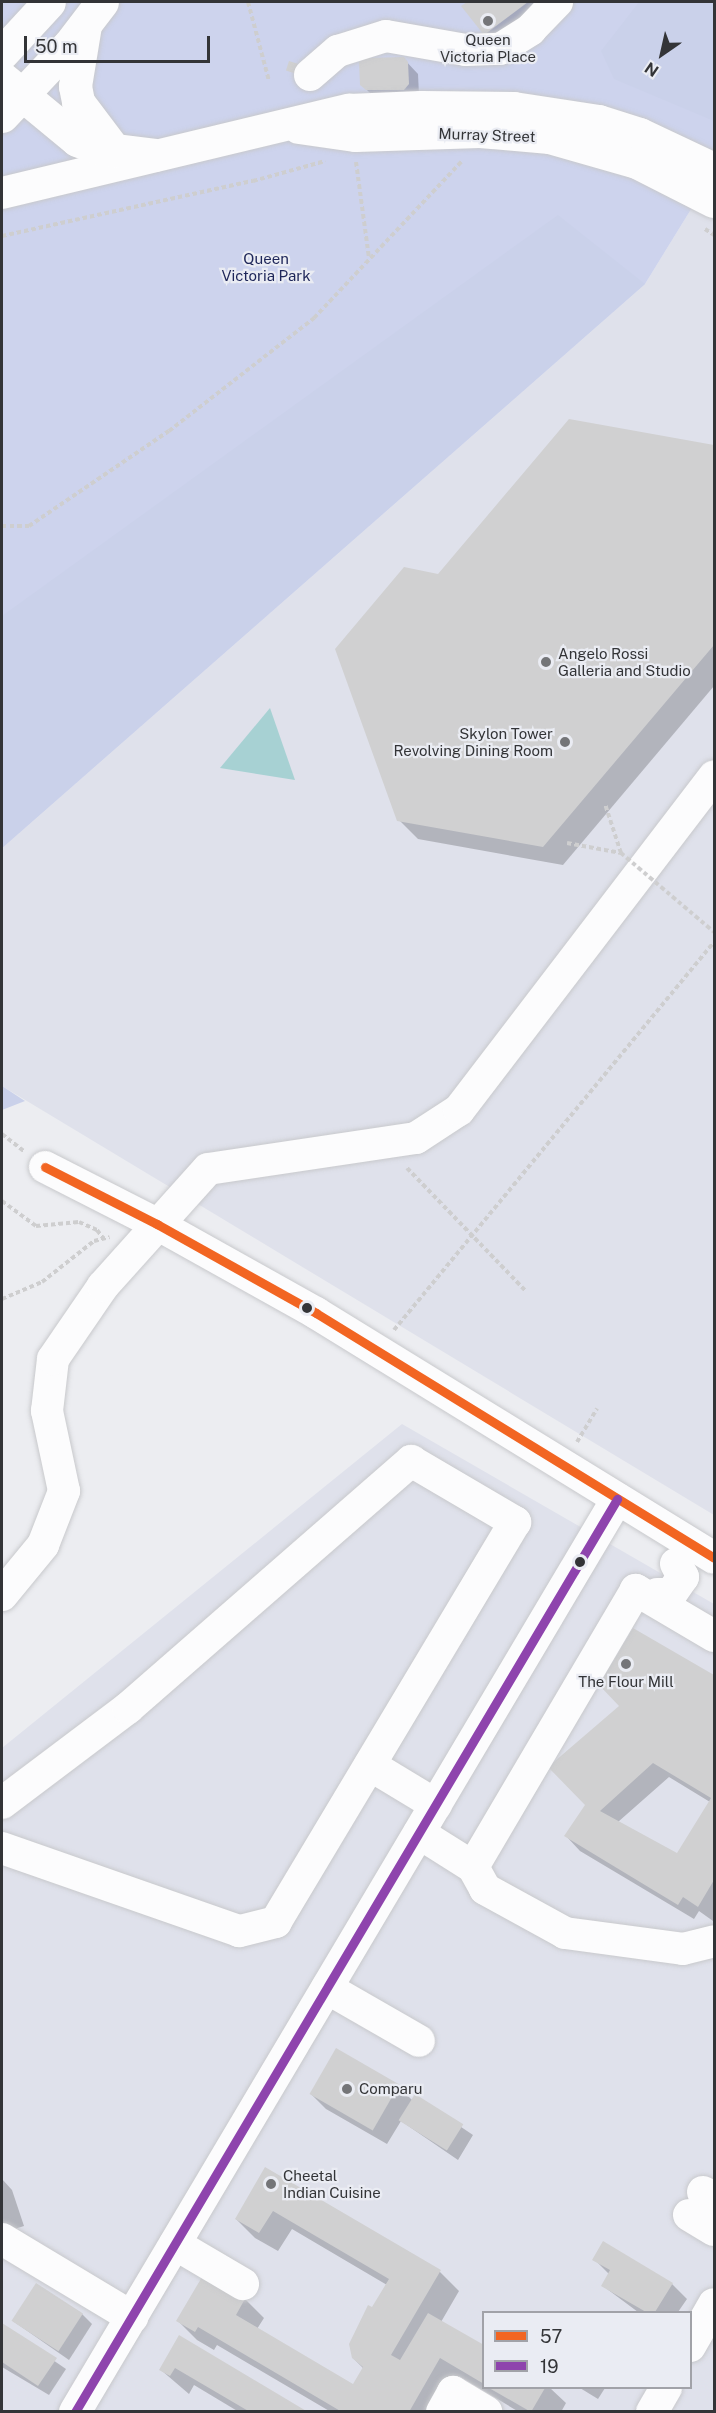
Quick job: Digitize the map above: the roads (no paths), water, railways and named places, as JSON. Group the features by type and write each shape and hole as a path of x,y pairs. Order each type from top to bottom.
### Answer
{"main road":[{"path":"2,53 48,2"},
{"path":"93,13 8,96 77,140 115,151 154,155"},
{"path":"93,13 75,86 78,102 115,151"}],"street":[{"path":"310,75 338,51 386,36 466,50 500,49 530,30 557,2"},
{"name":"Murray Street","path":"2,193 348,110 514,108 599,121 640,134 714,169"},
{"name":"Murray Street","path":"283,126 356,136 480,132 550,138 629,160 705,213"},
{"path":"2,1595 43,1545 64,1491 47,1411 53,1359 103,1286 208,1169 416,1138 459,1110 714,776"},
{"path":"45,1167 157,1224 377,1351 617,1499 693,1555"},
{"path":"2,1803 128,1708 411,1461 515,1522 276,1922 239,1931 2,1848"},
{"path":"75,2412 617,1499"},
{"path":"655,1597 652,1582 665,1563 693,1555"},
{"path":"473,1867 636,1590 655,1597 714,1636"},
{"path":"375,1756 442,1794"},
{"path":"419,1833 473,1867 485,1889 565,1933 683,1949 714,1941"},
{"path":"332,1980 424,2032"},
{"path":"2,2238 132,2317"},
{"path":"175,2244 243,2284"},
{"path":"692,2342 714,2304"},
{"path":"652,2412 665,2389"},
{"path":"442,2412 453,2392 486,2412"}],"place":[{"name":"Queen Victoria Place","path":"488,21"},
{"name":"Angelo Rossi Galleria and Studio","path":"546,662"},
{"name":"Skylon Tower Revolving Dining Room","path":"565,742"},
{"name":"The Flour Mill","path":"626,1664"},
{"name":"Comparu","path":"347,2089"},
{"name":"Cheetal Indian Cuisine","path":"271,2184"}],"park label":[{"name":"Queen Victoria Park","path":"266,266"}]}
